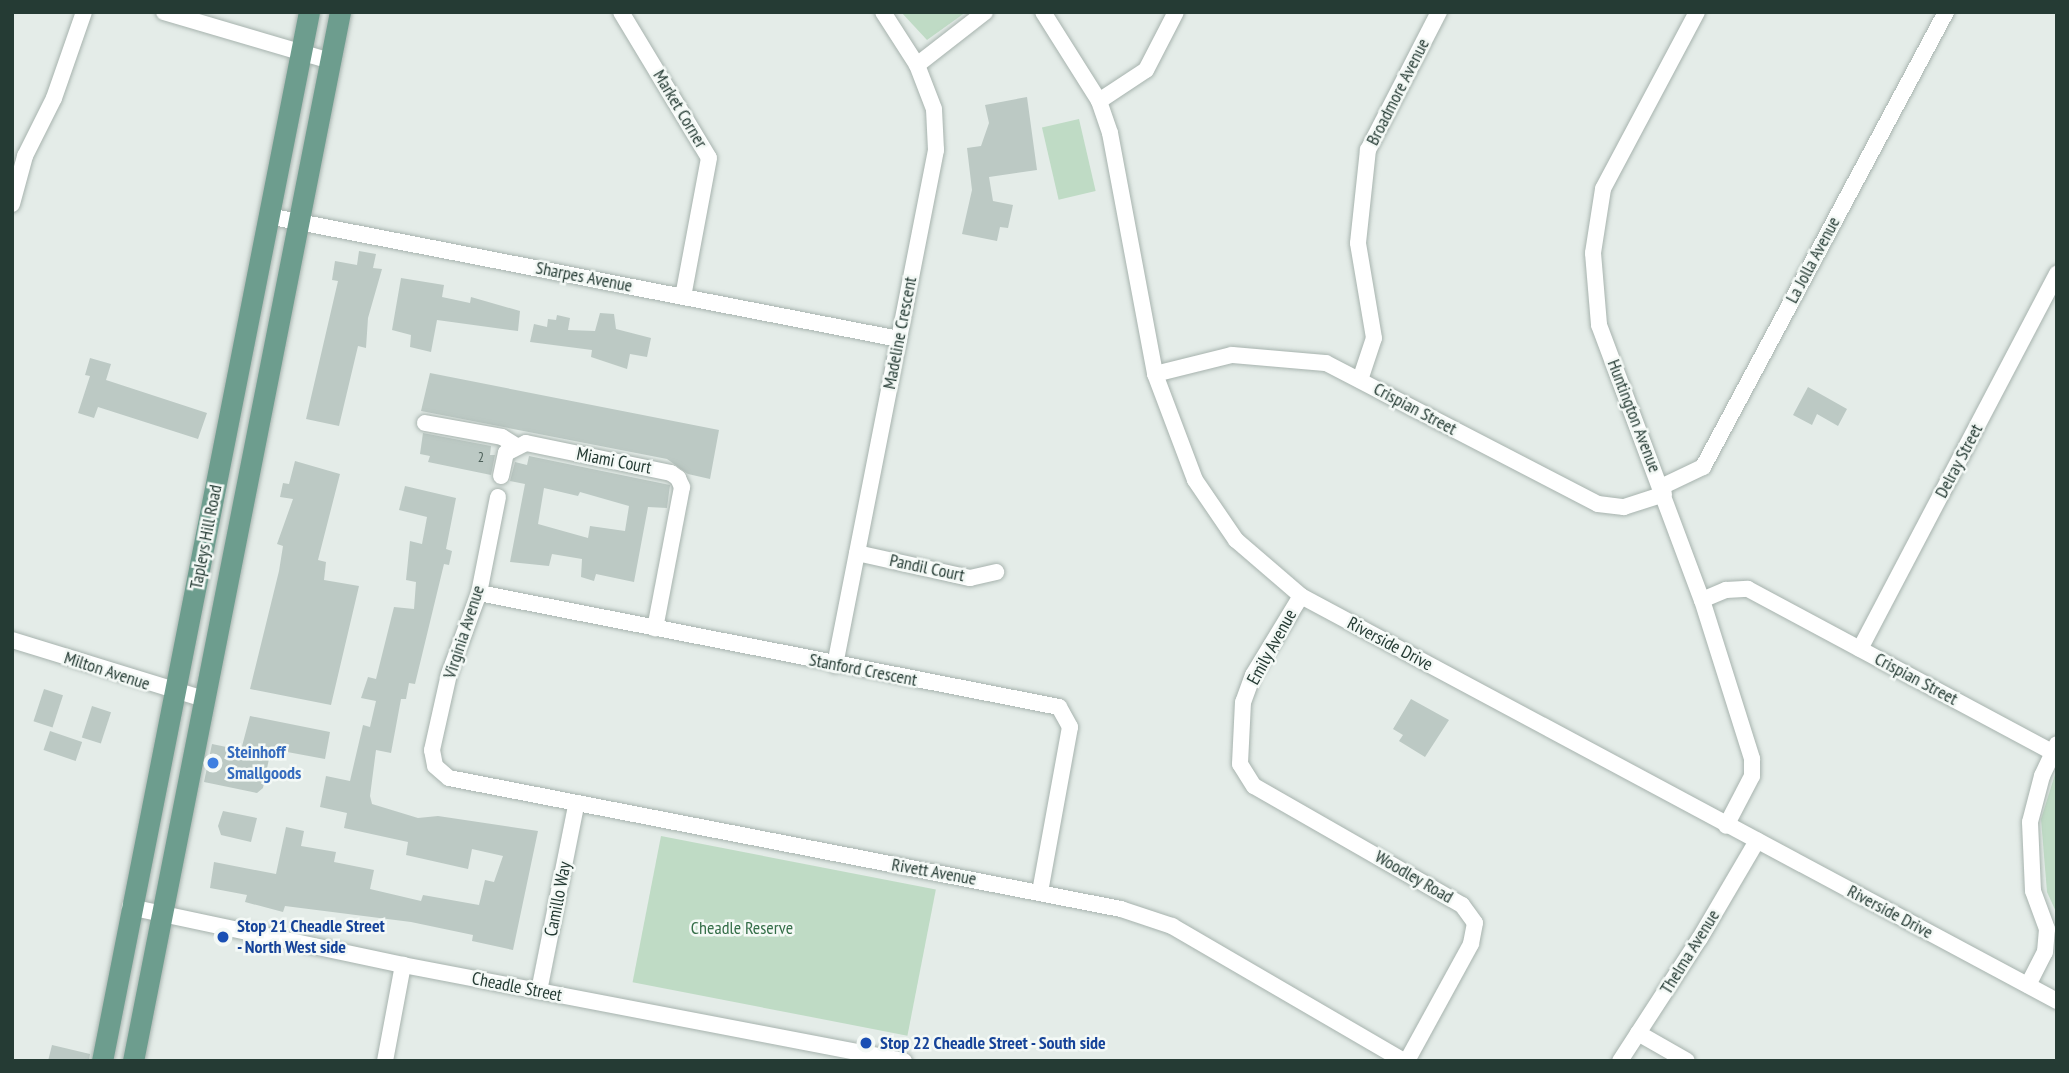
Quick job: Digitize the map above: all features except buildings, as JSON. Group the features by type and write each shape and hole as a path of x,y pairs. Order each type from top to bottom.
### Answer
{"main road":[{"name":"Tapleys Hill Road","path":"102,1061 130,908 175,694 309,12"},
{"name":"Tapleys Hill Road","path":"133,1061 160,914 301,222 340,12"}],"street":[{"path":"12,204 18,155 54,98 84,12"},
{"path":"163,12 330,61"},
{"name":"Market Corner","path":"621,12 709,158 683,297"},
{"name":"Madeline Crescent","path":"835,666 936,150 934,109 917,65 883,12"},
{"path":"917,65 985,12"},
{"name":"Riverside Drive","path":"1043,12 1099,101 1110,133 1155,374 1195,480 1236,540 1301,596 2057,1001"},
{"path":"1099,101 1146,70 1176,12"},
{"name":"Broadmore Avenue","path":"1360,380 1374,338 1358,243 1368,150 1439,12"},
{"name":"Huntington Avenue","path":"1697,12 1603,189 1594,225 1599,325 1702,600 1752,759 1752,776 1727,826"},
{"name":"La Jolla Avenue","path":"1662,490 1703,467 1946,12"},
{"name":"Sharpes Avenue","path":"268,215 899,339"},
{"name":"Delray Street","path":"1860,649 2057,273"},
{"name":"Crispian Street","path":"1155,374 1232,355 1325,363 1598,504 1624,507 1662,490"},
{"path":"425,423 502,437 515,445 506,453 501,476"},
{"name":"Miami Court","path":"515,445 526,443 671,472 678,478 682,487 655,628"},
{"name":"Virginia Avenue","path":"435,766 432,750 449,674 479,593 498,497"},
{"name":"Pandil Court","path":"857,553 970,578 996,572"},
{"name":"Crispian Street","path":"1702,600 1726,590 1748,589 2055,748"},
{"name":"Stanford Crescent","path":"479,593 835,666 1059,706 1070,727 1040,892"},
{"name":"Emily Avenue","path":"1239,741 1243,702 1254,675 1301,596"},
{"name":"Milton Avenue","path":"12,640 175,694 204,699"},
{"name":"Woodley Road","path":"1239,741 1240,764 1254,786 1470,914 1475,923 1471,944 1405,1061"},
{"path":"2028,985 2045,952 2047,929 2033,891 2030,822 2055,748"},
{"name":"Rivett Avenue","path":"435,766 449,778 576,806 1121,909 1172,926 1405,1061"},
{"name":"Camillo Way","path":"539,992 576,806"},
{"name":"Thelma Avenue","path":"1620,1061 1756,841"},
{"name":"Cheadle Street","path":"130,908 539,992 904,1061"},
{"path":"385,1061 403,965"},
{"path":"1638,1032 1687,1061"}],"green space":[{"path":"901,12 966,12 927,40"},
{"path":"1079,119 1096,191 1059,200 1042,128"},
{"path":"2057,768 2057,914 2047,892 2041,819"},
{"name":"Cheadle Reserve","path":"661,836 936,889 907,1036 633,982"}],"place":[{"name":"Steinhoff Smallgoods","path":"213,763"},
{"name":"Stop 21 Cheadle Street - North West side","path":"223,937"},
{"name":"Stop 22 Cheadle Street - South side","path":"866,1043"}]}
